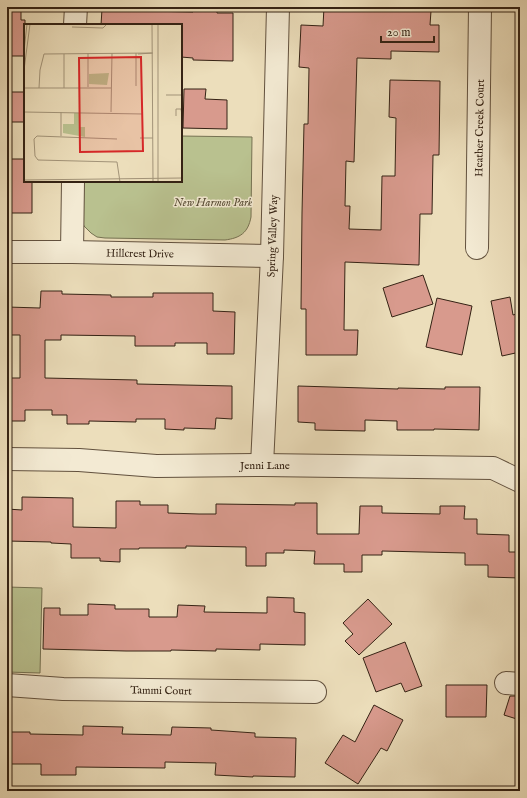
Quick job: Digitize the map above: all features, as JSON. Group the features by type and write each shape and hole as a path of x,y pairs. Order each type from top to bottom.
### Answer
{"street":[{"path":"75,24 76,7"},
{"name":"Spring Valley Way","path":"262,465 272,256 278,7"},
{"name":"Heather Creek Court","path":"477,248 480,7"},
{"path":"72,252 73,182"},
{"name":"Hillcrest Drive","path":"7,252 272,256"},
{"name":"Jenni Lane","path":"7,459 79,460 156,466 262,465 493,468 520,481"},
{"name":"Tammi Court","path":"7,685 63,689 315,692"}],"green space":[{"name":"New Harmon Park","path":"182,136 252,137 251,217 245,231 235,238 225,240 105,238 97,237 91,233 84,226 82,220 81,182 182,182"},
{"path":"7,587 42,588 40,673 7,672"}],"building":[{"path":"7,7 21,7 21,20 25,20 24,56 7,56"},
{"path":"122,7 143,7 143,11 193,12 193,7 217,7 217,13 233,13 233,61 193,60 193,58 182,57 182,24 101,24 102,9 122,10"},
{"path":"324,7 391,7 391,10 431,11 430,25 439,25 439,52 391,51 391,59 357,58 354,162 346,161 345,206 350,206 349,229 381,230 382,176 395,176 396,118 389,117 390,80 440,81 439,155 433,155 432,214 420,214 419,265 345,262 344,330 358,330 357,355 306,355 306,309 301,309 304,124 308,124 309,68 299,67 301,25 323,26"},
{"path":"184,89 206,89 205,99 227,100 227,129 183,128"},
{"path":"7,92 24,92 24,122 7,122"},
{"path":"7,159 24,159 24,182 32,182 32,213 7,213"},
{"path":"423,275 433,304 392,317 383,288"},
{"path":"41,291 62,291 62,294 111,295 111,297 153,297 153,293 213,293 213,311 235,312 234,354 207,354 207,343 175,343 175,346 135,346 135,336 61,335 61,340 45,340 45,378 137,380 137,384 232,386 232,419 216,418 215,429 184,428 184,430 165,429 165,419 136,419 136,422 89,421 89,424 67,424 67,415 52,415 52,410 25,410 25,421 7,421 7,378 20,378 20,335 7,335 7,307 40,308"},
{"path":"510,297 513,315 520,313 520,352 502,356 491,301"},
{"path":"437,298 472,306 462,355 426,347"},
{"path":"298,386 398,389 480,387 479,430 397,430 397,421 365,420 365,431 315,430 315,423 298,422"},
{"path":"22,497 73,498 73,527 116,528 116,501 140,501 140,505 168,505 168,513 199,514 216,514 216,504 295,505 295,503 317,503 317,534 359,534 360,506 382,506 382,513 440,514 440,506 465,506 464,519 477,519 477,534 509,535 509,552 520,552 520,578 488,577 488,565 465,565 465,553 382,551 382,555 362,555 362,572 344,572 344,564 314,564 315,551 284,550 284,553 266,553 266,566 246,566 246,547 186,546 186,548 120,549 120,562 100,561 100,558 71,558 71,544 7,541 7,509 22,510"},
{"path":"267,597 294,598 294,612 305,613 305,645 260,644 260,650 216,649 216,651 43,649 44,608 60,608 60,615 88,615 88,604 115,605 115,609 149,609 149,617 177,617 178,605 205,606 204,612 267,613"},
{"path":"368,599 392,624 359,655 345,641 353,634 343,623"},
{"path":"405,642 422,686 405,692 401,683 376,692 363,658"},
{"path":"446,685 487,685 486,717 446,717"},
{"path":"510,696 520,696 520,720 504,715"},
{"path":"374,705 403,720 387,751 381,748 358,784 325,763 343,735 355,742"},
{"path":"83,726 123,727 122,734 171,735 172,727 211,728 211,730 255,733 255,737 296,738 295,777 215,775 216,763 165,762 165,768 76,767 76,775 41,775 41,764 7,764 7,732 83,735"}]}
